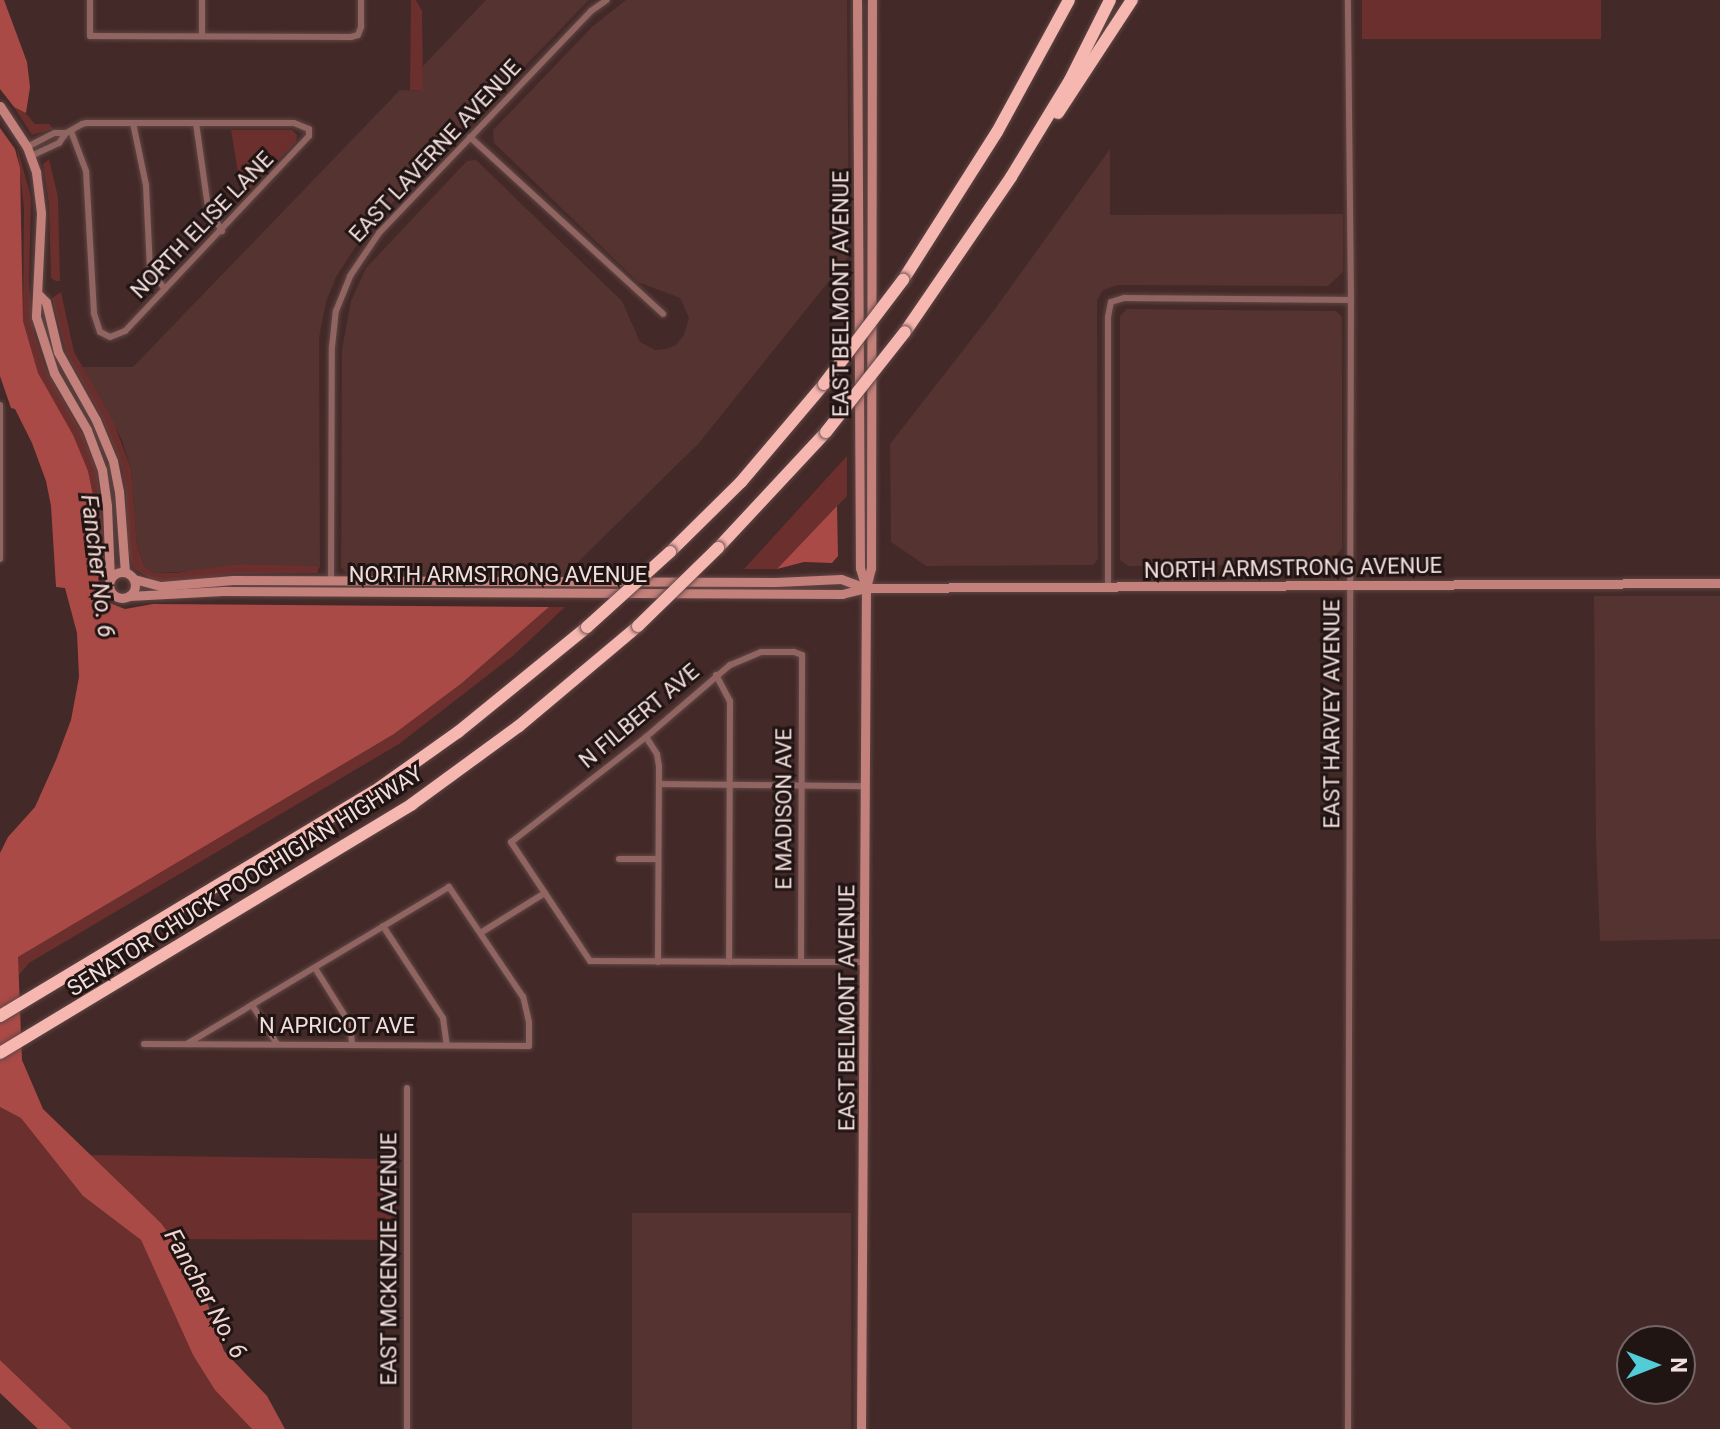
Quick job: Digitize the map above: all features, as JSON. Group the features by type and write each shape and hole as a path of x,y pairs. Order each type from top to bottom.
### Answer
{"highway":[{"path":"1029,74 1062,0"},
{"name":"SENATOR CHUCK POOCHIGIAN HIGHWAY","path":"0,1016 375,791 458,732 587,627 670,552 741,482 824,384 903,280 971,176 1069,0"},
{"name":"SENATOR CHUCK POOCHIGIAN HIGHWAY","path":"0,1053 412,804 519,726 638,626 718,548 826,432 905,332 1011,177 1070,80 1110,0"},
{"path":"1011,177 1043,137 1132,0"}],"street":[{"path":"90,0 90,36 358,35 361,0"},
{"path":"202,0 202,36"},
{"name":"EAST LAVERNE AVENUE","path":"331,592 332,347 336,311 350,276 373,240 591,11 607,0"},
{"name":"EAST BELMONT AVENUE","path":"857,0 860,568 866,588"},
{"name":"EAST BELMONT AVENUE","path":"861,1429 866,588 871,568 872,0"},
{"name":"EAST HARVEY AVENUE","path":"1348,0 1351,300 1348,1429"},
{"path":"0,106 29,151 40,195 36,317 47,357 87,430 102,470 107,506 110,580 112,594 120,598 129,596 134,590 134,579 125,572 117,572 110,580"},
{"path":"29,151 59,143 68,132 87,123 196,123 208,207 222,231"},
{"path":"133,123 145,175 150,270 165,289"},
{"name":"NORTH ELISE LANE","path":"68,132 86,171 94,313 100,332 110,337 125,331 222,231 306,143 309,129 294,123 196,123"},
{"path":"470,137 663,314"},
{"path":"39,295 46,302 58,352 96,420 113,461 119,491 125,572"},
{"path":"1108,589 1108,317 1111,302 1124,298 1351,300"},
{"path":"0,405 0,559"},
{"name":"NORTH ARMSTRONG AVENUE","path":"134,579 161,586 233,580 776,582 841,579 866,588"},
{"name":"NORTH ARMSTRONG AVENUE","path":"129,596 223,591 842,594 866,588 1108,589 1720,583"},
{"name":"N FILBERT AVE","path":"545,893 511,842 646,737 716,675 761,652 787,651 802,655"},
{"name":"E MADISON AVE","path":"801,962 802,655"},
{"path":"716,675 730,701 729,962"},
{"path":"646,737 657,754 659,784 658,962"},
{"path":"659,784 866,786"},
{"path":"619,859 658,859"},
{"path":"188,1043 449,887 482,932 545,893 590,961 865,962"},
{"path":"383,926 443,1018 447,1045"},
{"name":"N APRICOT AVE","path":"144,1044 529,1046 523,997 482,932"},
{"path":"315,968 350,1024 352,1044"},
{"path":"252,1005 277,1044"},
{"name":"EAST MCKENZIE AVENUE","path":"407,1088 407,1429"}],"shaded area":[{"path":"411,0 416,0 422,11 423,91 410,90"},
{"path":"486,0 589,0 367,229 336,277 326,302 319,338 320,566 240,564 204,571 154,573 144,566 137,546 131,469 122,440 82,367 133,367 400,90 422,91 423,66"},
{"path":"626,0 847,0 849,256 699,443 565,575 347,574 341,567 342,349 351,301 366,268 467,161 476,160 622,301 640,342 655,350 666,349 676,345 684,335 689,318 680,298 638,282 494,143 493,130 593,26"},
{"path":"1362,0 1601,0 1601,39 1362,39"},
{"path":"14,107 20,107 35,124 50,124 53,129 32,135"},
{"path":"231,130 292,130 297,135 296,142 242,197"},
{"path":"17,147 31,197 29,283 34,333 46,370 83,435 97,471 105,552 103,588 99,587 94,500 88,471 38,373 23,321 24,208"},
{"path":"1110,149 1110,215 1343,214 1343,272 1328,286 1118,285 1103,290 1097,300 1098,559 1093,565 926,566 891,542 890,444 992,313"},
{"path":"49,159 58,197 60,281 51,278 49,204 43,164"},
{"path":"61,292 74,352 113,421 131,469 137,546 144,566 154,573 175,573 240,564 320,566 317,573 230,574 191,581 155,581 134,569 126,547 126,493 122,467 102,418 66,353 52,298"},
{"path":"1127,309 1336,311 1342,317 1342,549 1326,565 1128,566 1120,560 1120,316"},
{"path":"847,456 847,496 777,569 744,569"},
{"path":"1594,596 1720,596 1720,939 1600,941"},
{"path":"549,607 565,607 514,655 399,744 29,963 18,976 18,957 394,734 462,683"},
{"path":"0,1107 21,1117 83,1196 141,1240 193,1355 252,1429 72,1429 0,1360"},
{"path":"88,1155 397,1159 396,1240 172,1239 161,1223"},
{"path":"632,1213 851,1213 851,1429 632,1429"}],"water":[{"path":"0,0 4,0 27,62 30,87 26,113 14,107 0,89"},
{"name":"Fancher No. 6","path":"0,128 15,149 20,168 23,321 38,373 73,435 88,471 94,500 99,587 110,603 125,609 153,604 549,607 462,683 394,734 18,957 22,1060 43,1109 161,1223 197,1273 224,1351 267,1396 285,1429 252,1429 215,1390 193,1355 141,1240 83,1196 21,1118 0,1107 0,853 8,837 35,807 71,720 79,677 77,633 65,588 56,587 51,506 46,481 32,443 15,409 11,408 0,376"},
{"path":"837,506 838,556 832,563 804,562 777,569"},
{"path":"0,1360 72,1429 38,1429 0,1393"}]}
